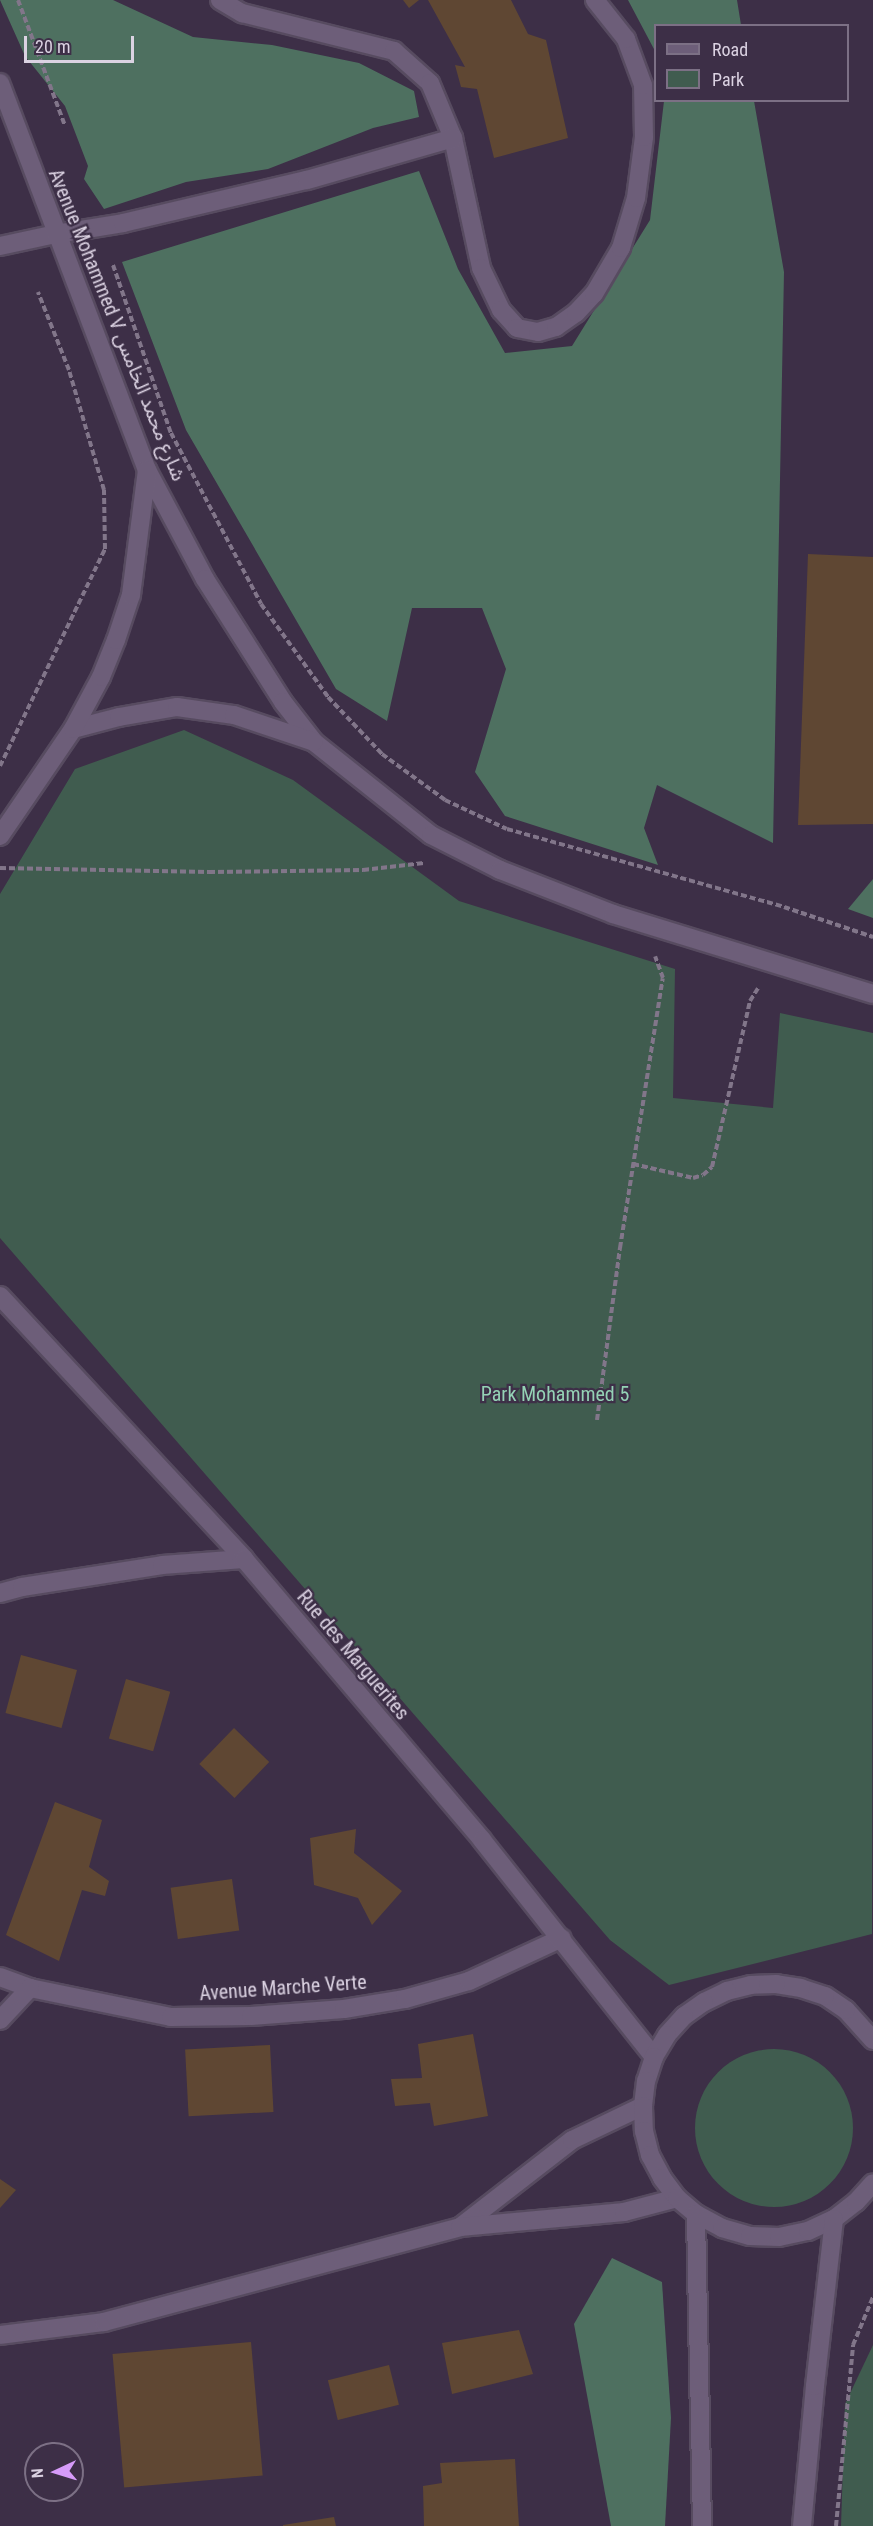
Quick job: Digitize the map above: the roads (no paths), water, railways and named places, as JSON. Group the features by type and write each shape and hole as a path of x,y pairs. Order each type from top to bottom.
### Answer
{"main road":[{"path":"220,0 242,13 393,51 430,83 453,138 481,268 501,310 517,328 538,332 556,327 576,313 594,294 621,248 636,198 644,137 643,85 626,39 596,0"},
{"name":"Avenue Mohammed V شارع محمد الخامس","path":"0,83 147,470 205,579 283,702 314,741"},
{"path":"0,246 123,223 285,186 453,138"},
{"path":"0,836 73,729 101,677 131,595 147,470"},
{"path":"73,729 130,715 177,707 234,715 314,741 431,835 500,870 613,914 873,994"},
{"name":"Rue des Marguerites","path":"0,1296 244,1559 562,1938 654,2057"},
{"path":"0,1593 22,1587 151,1567 244,1559"},
{"name":"Avenue Marche Verte","path":"0,1977 30,1988 171,2017 251,2016 344,2009 405,1999 469,1981 562,1938"},
{"path":"870,2027 825,1996 793,1987 751,1985 727,1991 704,2002 684,2016 667,2035 654,2057 646,2081 643,2106 644,2131 650,2155 662,2178 677,2198 696,2214 722,2228 750,2236 779,2237 808,2231 834,2219 856,2202 873,2183"},
{"path":"0,2019 30,1988"},
{"path":"459,2227 572,2140 643,2106"},
{"path":"0,2336 104,2322 459,2227 624,2212 677,2198"},
{"path":"696,2214 702,2526"},
{"path":"802,2526 811,2418 834,2219"}],"park label":[{"name":"Park Mohammed 5","path":"555,1394"}]}
